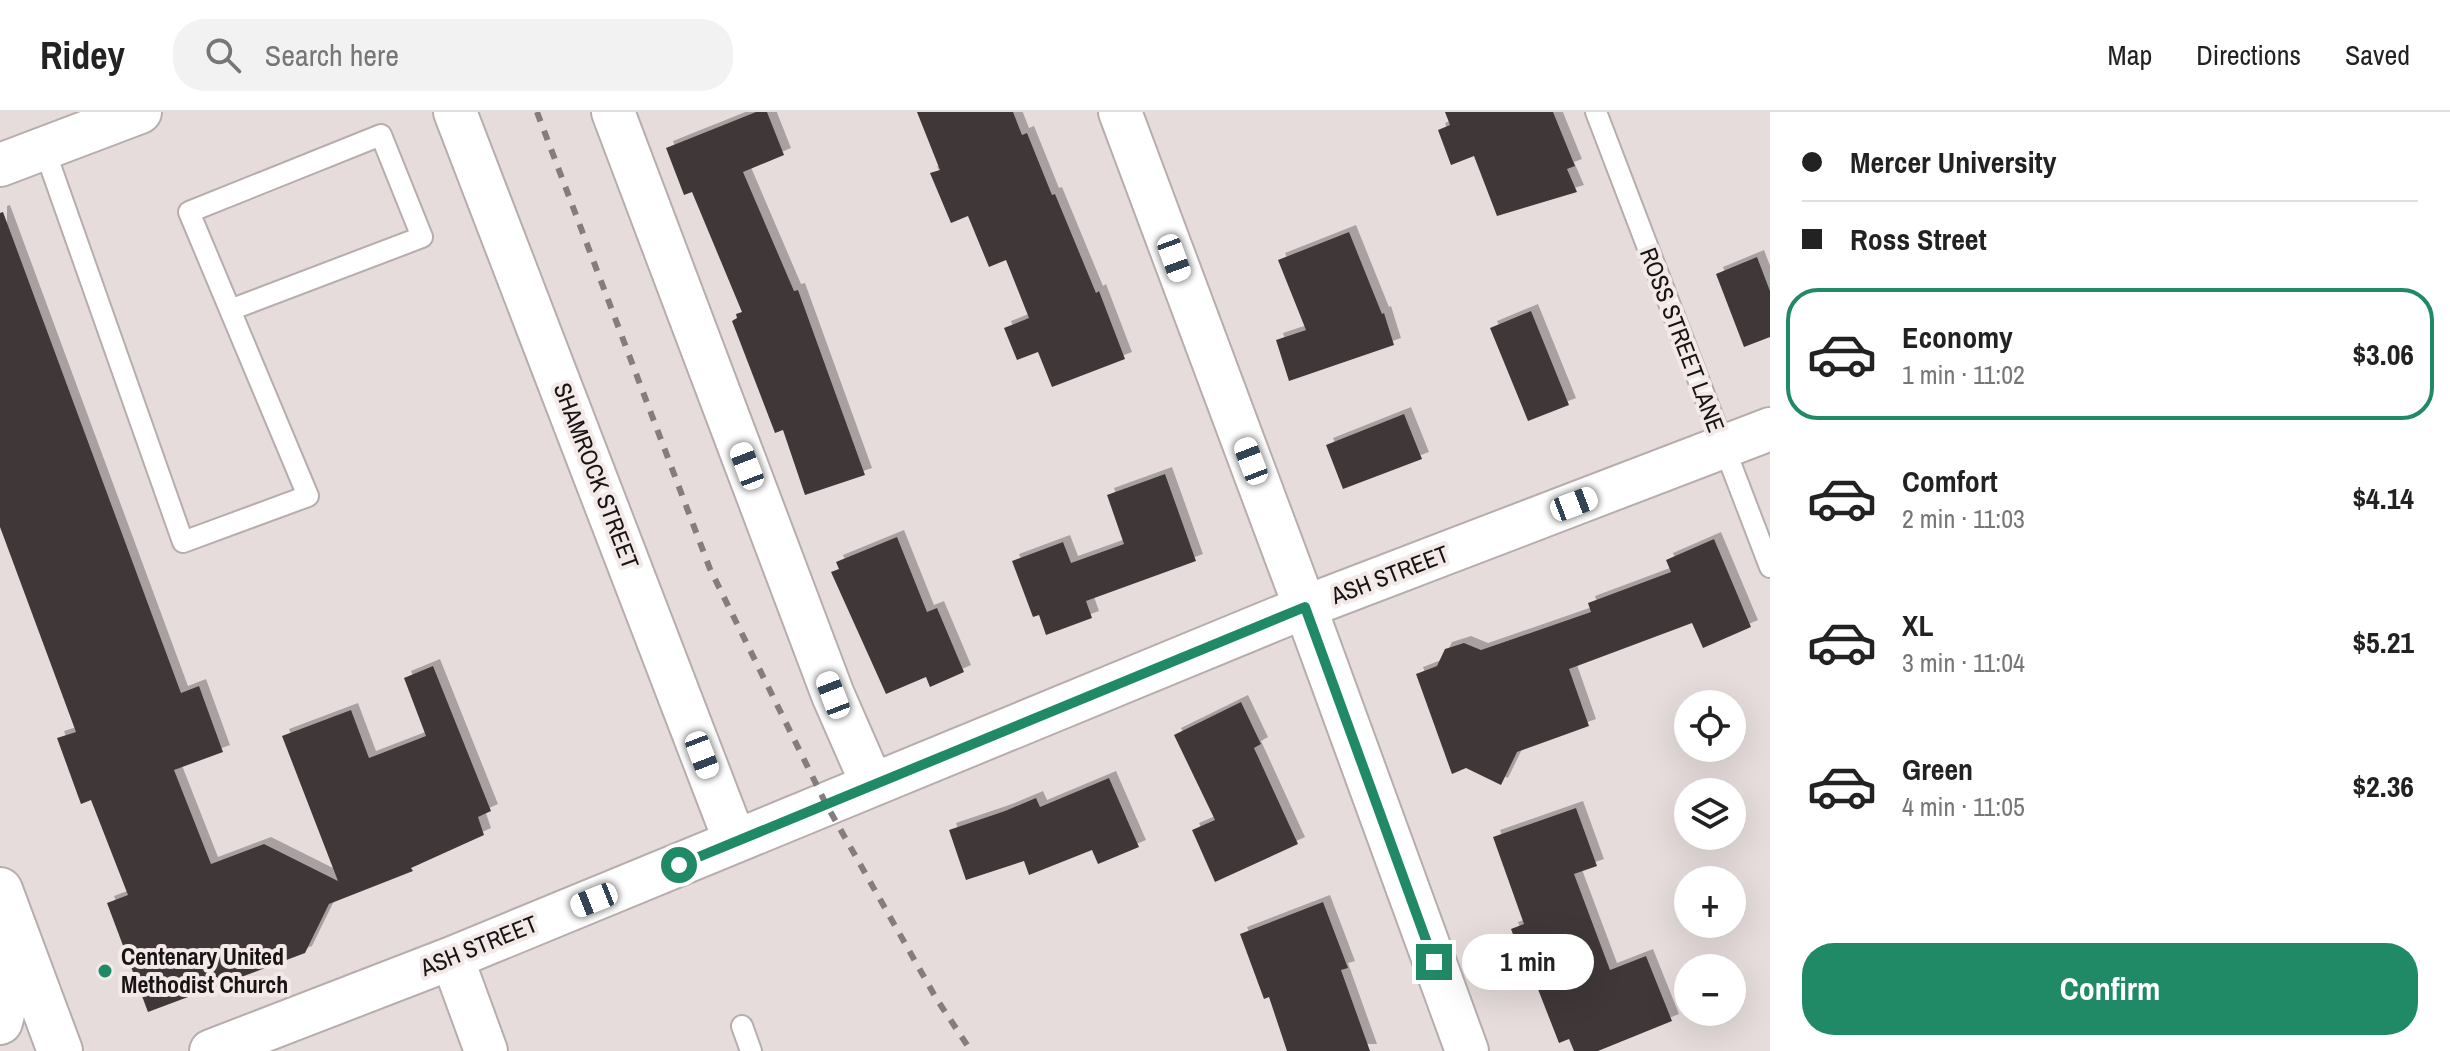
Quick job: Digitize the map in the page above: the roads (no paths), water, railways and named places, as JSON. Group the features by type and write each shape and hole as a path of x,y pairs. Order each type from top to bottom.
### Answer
{"street":[{"path":"0,165 140,112"},
{"name":"SHAMROCK STREET","path":"455,112 735,841"},
{"path":"613,112 833,695 872,784"},
{"path":"1120,112 1467,1051"},
{"name":"ASH STREET","path":"211,1051 452,958 1305,607 1770,429"},
{"path":"0,890 60,1051"},
{"path":"452,958 486,1051"},
{"path":"0,962 6,998 0,1022"}],"lane":[{"name":"ROSS STREET LANE","path":"1596,112 1770,567"},
{"path":"44,148 183,542 308,496 230,310 189,212 381,135 422,237 230,310"},
{"path":"742,1026 751,1051"}],"railway":[{"path":"537,112 710,569 826,804 936,998 971,1051"}],"place":[{"name":"Centenary United Methodist Church","path":"105,971"}]}
